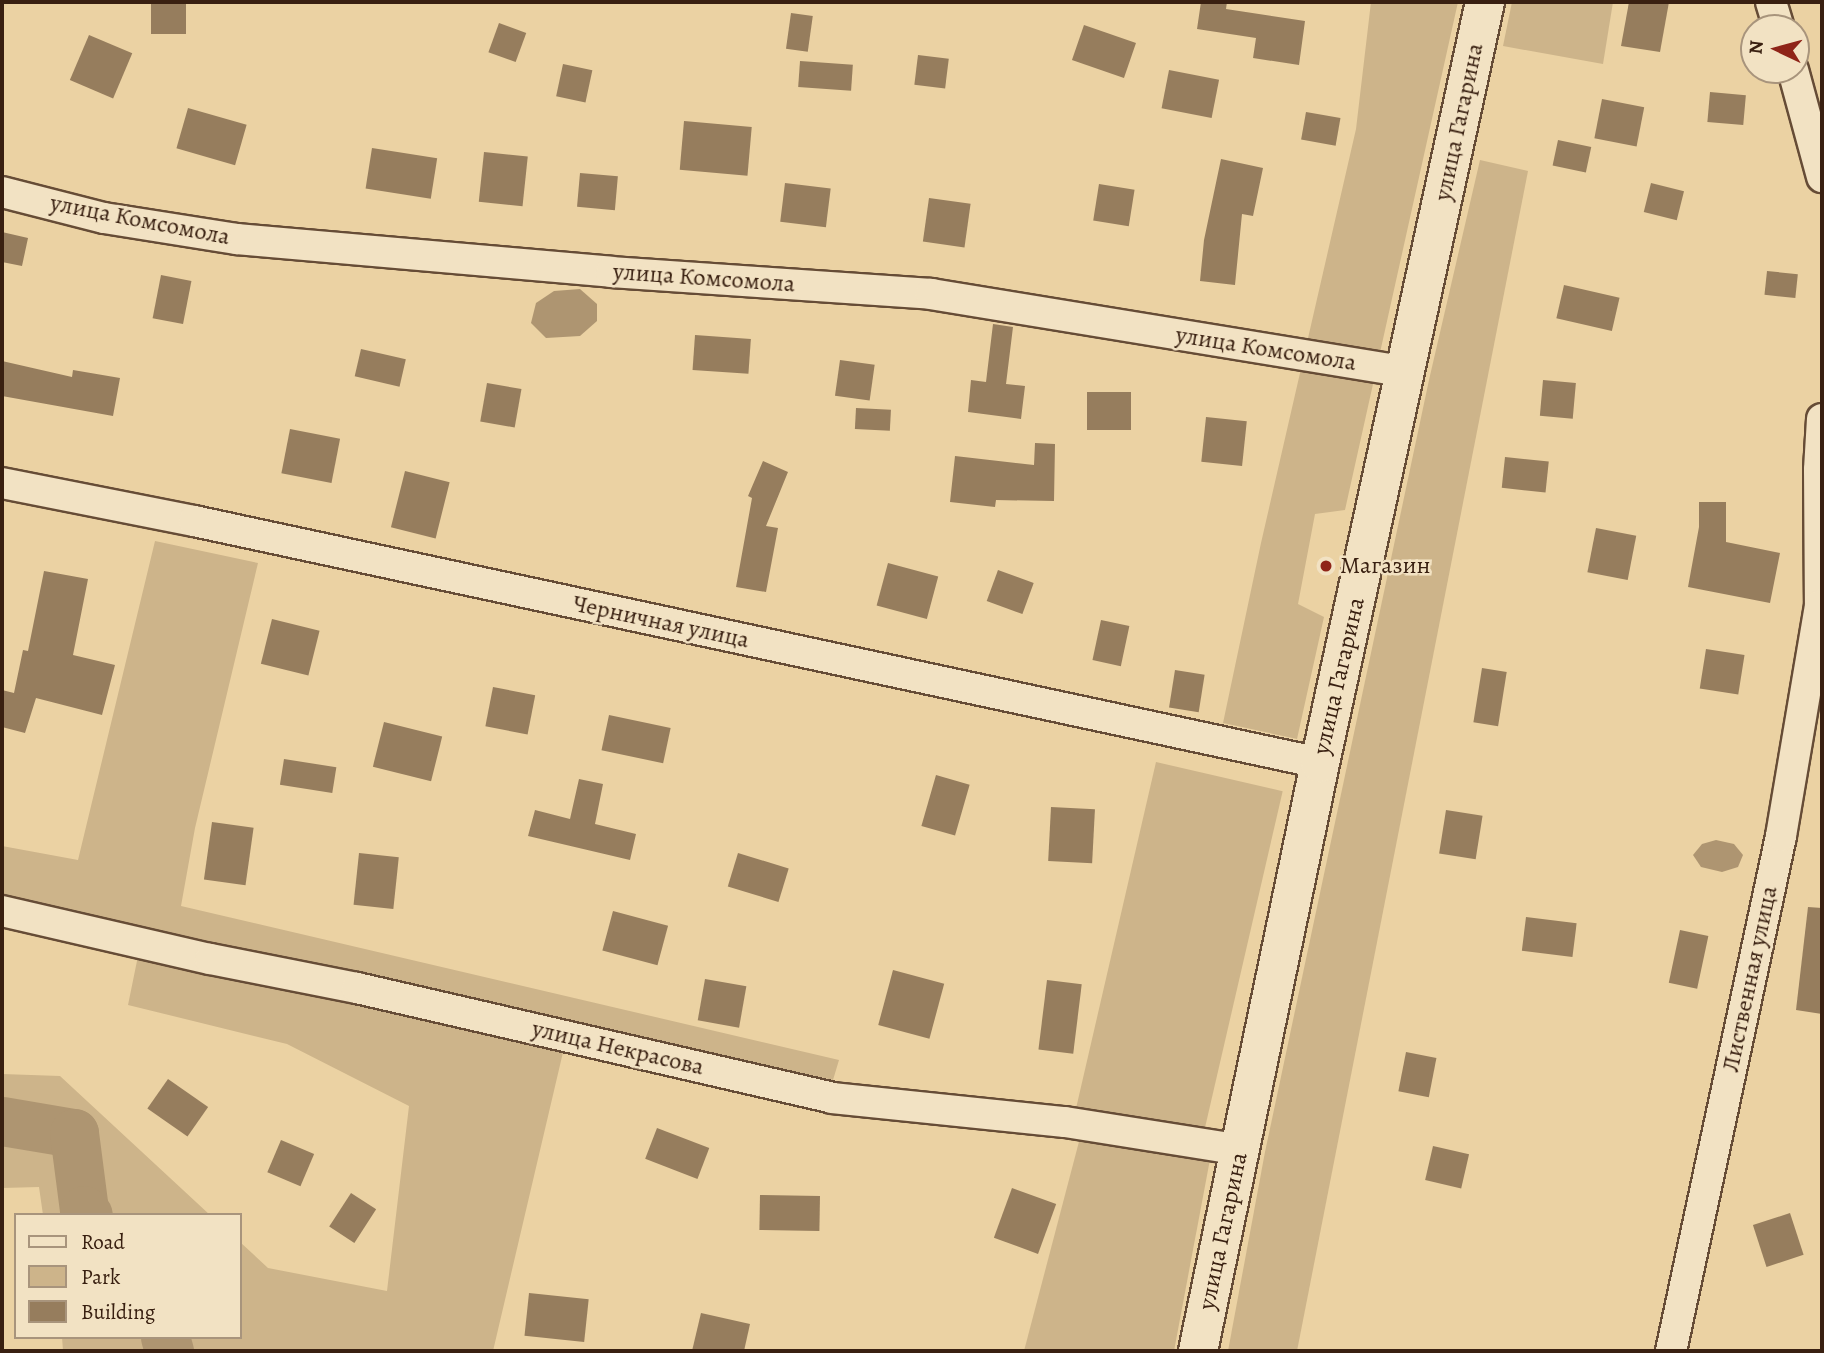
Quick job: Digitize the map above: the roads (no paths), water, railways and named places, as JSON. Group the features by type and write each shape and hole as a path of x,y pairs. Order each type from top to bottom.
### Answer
{"main road":[{"name":"улица Гагарина","path":"1198,1351 1320,763 1485,2"}],"street":[{"path":"1797,84 1822,177"},
{"name":"улица Комсомола","path":"2,192 104,218 237,239 611,272 931,293 1406,373"},
{"name":"Лиственная улица","path":"1671,1351 1781,835 1821,611 1822,419"},
{"name":"Черничная улица","path":"2,483 207,524 1320,763"},
{"name":"улица Некрасова","path":"2,911 210,959 357,988 832,1098 1065,1122 1241,1150"}],"waterway":[{"path":"2,1121 74,1133 86,1213"},
{"path":"166,1339 169,1351"}],"place":[{"name":"Магазин","path":"1326,566"}]}
